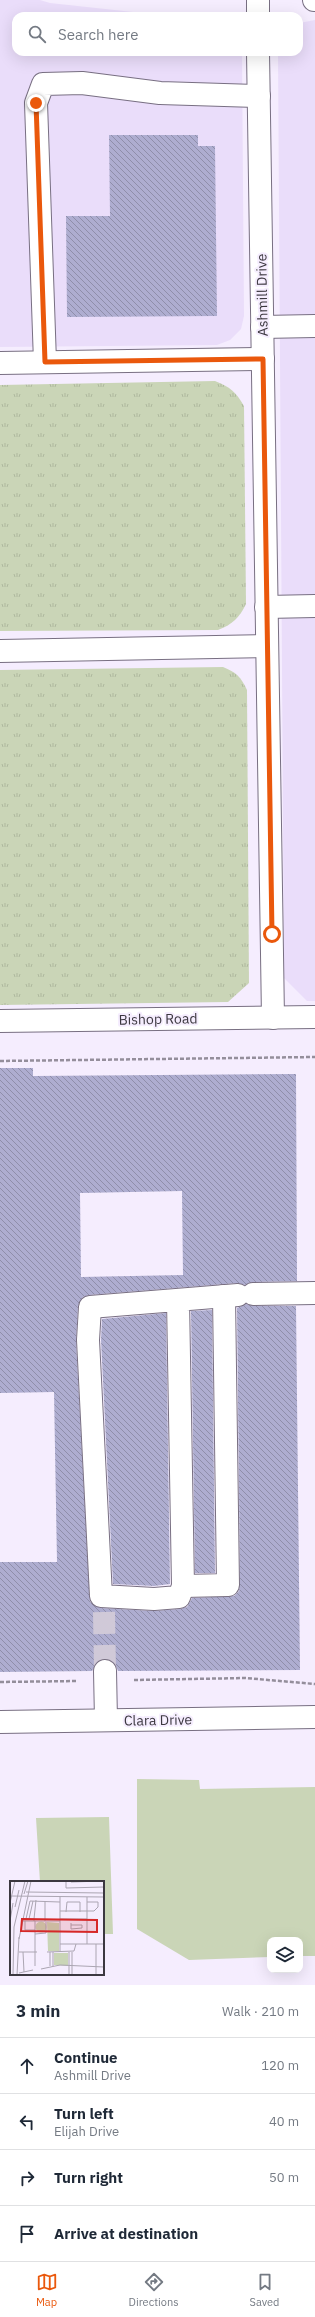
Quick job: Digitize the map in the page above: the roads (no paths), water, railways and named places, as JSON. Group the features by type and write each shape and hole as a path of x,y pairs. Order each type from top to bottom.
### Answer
{"street":[{"path":"258,0 258,12"},
{"name":"Ashmill Drive","path":"258,56 273,1018"},
{"path":"45,362 36,103 43,84 82,83 160,93 259,96"},
{"path":"262,327 315,326"},
{"path":"0,363 263,359"},
{"path":"266,607 315,606"},
{"path":"0,651 267,646"},
{"name":"Bishop Road","path":"0,1021 315,1017"},
{"path":"178,1300 183,1586 180,1596 103,1604 88,1340 90,1307 238,1295 315,1293"},
{"path":"183,1586 228,1586 238,1295"},
{"path":"105,1676 106,1720"},
{"name":"Clara Drive","path":"0,1722 315,1717"}],"tunnel":[{"path":"104,1612 105,1671"}]}
